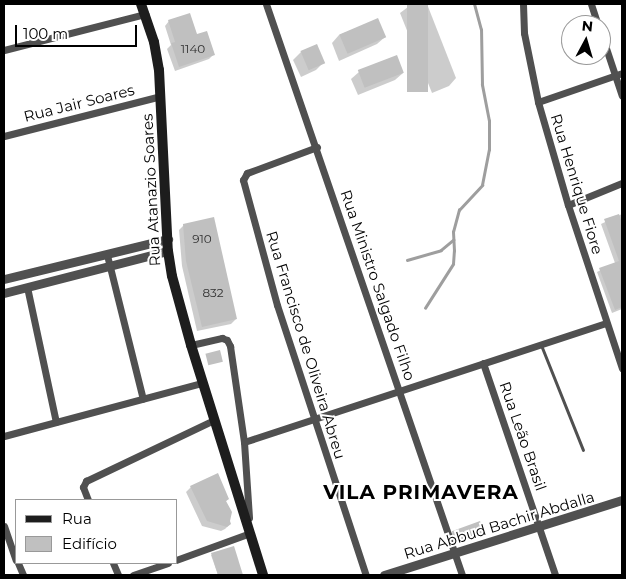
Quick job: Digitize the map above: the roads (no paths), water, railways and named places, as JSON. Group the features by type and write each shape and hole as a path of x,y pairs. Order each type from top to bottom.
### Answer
{"main road":[{"name":"Rua Atanazio Soares","path":"141,4 155,51 161,96 168,251 172,276 214,420 242,485 250,534 263,575"}],"street":[{"name":"Rua Ministro Salgado Filho","path":"266,4 317,147 462,575"},
{"name":"Rua Henrique Fiore","path":"523,4 524,33 538,102 568,205 622,368"},
{"path":"4,50 145,14"},
{"path":"611,56 619,74 622,96"},
{"path":"538,102 619,74"},
{"name":"Rua Jair Soares","path":"4,136 161,96"},
{"name":"Rua Francisco de Oliveira Abreu","path":"317,147 246,173 243,180 277,305 366,575"},
{"path":"568,205 622,183"},
{"path":"4,279 168,239"},
{"path":"4,293 168,251"},
{"path":"107,254 143,399"},
{"path":"27,287 56,422"},
{"path":"244,442 606,323"},
{"path":"191,345 222,338 227,340 230,346 244,442 242,485"},
{"name":"Rua Leão Brasil","path":"483,363 555,575"},
{"path":"4,436 202,383"},
{"path":"88,499 84,487 86,481 214,420"},
{"name":"Rua Abbud Bachir Abdalla","path":"384,575 622,500"},
{"path":"4,526 15,556"},
{"path":"178,559 250,534"},
{"path":"133,575 165,564"}],"lane":[{"path":"541,344 583,450"}],"waterway":[{"path":"425,308 453,264 453,232 459,210 482,185 489,150 489,121 482,85 481,30 474,4"},
{"path":"407,260 441,250 453,240"}],"district":[{"name":"VILA PRIMAVERA","path":"421,492"}]}
